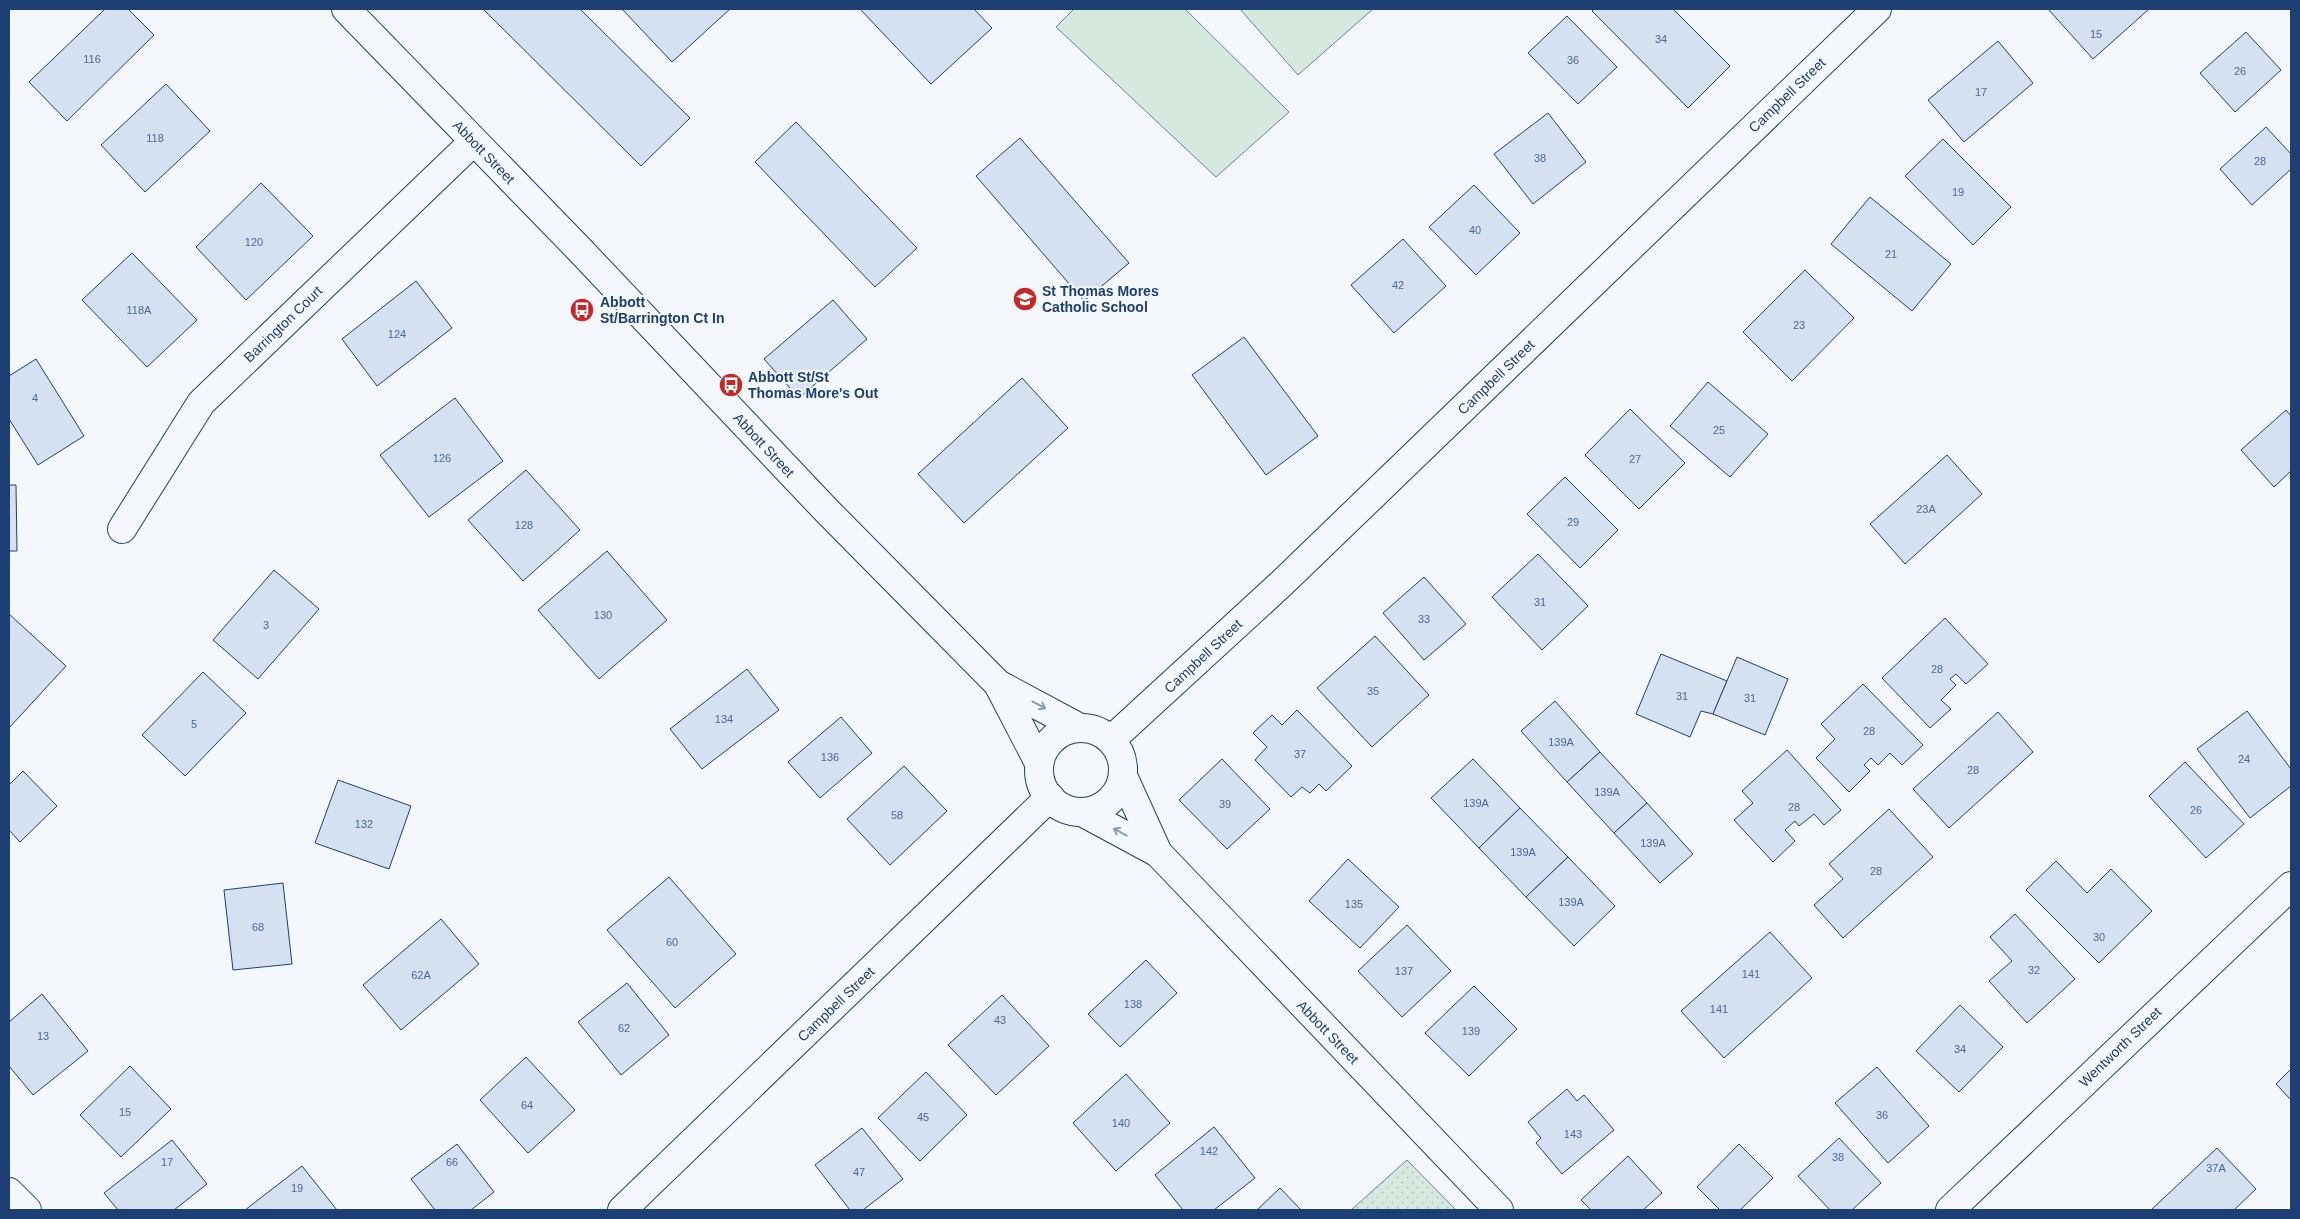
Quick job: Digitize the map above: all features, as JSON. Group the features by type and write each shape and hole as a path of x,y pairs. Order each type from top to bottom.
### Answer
{"street":[{"name":"Abbott Street","path":"346,9 473,142 579,249 827,511 998,684 1040,764"},
{"name":"Campbell Street","path":"1111,740 1282,583 1877,9"},
{"name":"Barrington Court","path":"122,529 201,403 473,142"},
{"name":"Abbott Street","path":"998,684 1080,728"},
{"path":"1080,728 1095,729 1111,740 1117,747 1122,761 1123,776 1118,790 1109,801 1096,809 1082,812 1067,810 1050,797 1045,792 1040,778 1040,764 1044,749 1053,738 1066,730 1080,728"},
{"name":"Abbott Street","path":"1123,776 1158,853"},
{"name":"Campbell Street","path":"622,1210 1050,797"},
{"name":"Abbott Street","path":"1082,812 1158,853 1499,1210"},
{"name":"Wentworth Street","path":"1950,1210 2291,886"},
{"path":"9,1192 27,1210"}],"shaded area":[{"path":"1074,9 1185,9 1289,112 1216,177 1056,27"},
{"path":"1240,9 1373,9 1298,75"},
{"path":"1407,1160 1456,1210 1351,1210"}],"building":[{"path":"105,9 128,9 154,35 67,121 29,82"},
{"path":"483,9 580,9 690,118 641,166"},
{"path":"622,9 730,9 672,62"},
{"path":"860,9 974,9 992,28 931,84"},
{"path":"1594,9 1673,9 1730,66 1688,108 1592,11"},
{"path":"2048,9 2149,9 2093,59"},
{"path":"1567,16 1617,67 1578,104 1528,53"},
{"path":"2246,32 2281,70 2235,112 2200,73"},
{"path":"1998,41 2033,83 1964,142 1928,100"},
{"path":"166,84 210,131 145,192 101,145"},
{"path":"1548,113 1586,162 1533,204 1494,154"},
{"path":"796,122 917,248 875,287 755,162"},
{"path":"2266,127 2291,154 2291,169 2252,205 2220,169"},
{"path":"1020,138 1129,263 1084,301 976,176"},
{"path":"1943,139 2011,207 1973,245 1905,176"},
{"path":"261,183 313,236 246,300 196,247"},
{"path":"1474,185 1520,233 1476,275 1429,227"},
{"path":"1870,197 1951,264 1912,311 1831,244"},
{"path":"1403,239 1446,286 1394,333 1351,285"},
{"path":"132,253 197,320 147,367 82,300"},
{"path":"1805,270 1854,318 1792,381 1743,332"},
{"path":"416,281 452,328 377,386 342,339"},
{"path":"833,300 867,339 799,398 764,359"},
{"path":"1244,337 1318,436 1266,475 1192,375"},
{"path":"36,359 84,436 38,465 9,419 9,376"},
{"path":"1022,378 1068,428 964,523 918,474"},
{"path":"1708,382 1768,434 1730,477 1670,426"},
{"path":"455,398 503,461 429,517 380,455"},
{"path":"1630,409 1685,463 1639,509 1585,455"},
{"path":"2286,410 2291,416 2291,471 2274,487 2241,450"},
{"path":"1947,455 1982,494 1905,564 1870,524"},
{"path":"526,470 580,530 523,581 468,520"},
{"path":"1565,477 1618,530 1580,568 1527,514"},
{"path":"9,485 16,485 17,551 9,551"},
{"path":"607,551 667,620 599,679 538,610"},
{"path":"1538,554 1588,606 1542,650 1492,597"},
{"path":"274,570 319,609 258,679 213,640"},
{"path":"1424,577 1466,624 1424,660 1383,613"},
{"path":"9,614 66,666 9,728"},
{"path":"1945,618 1988,664 1966,684 1956,674 1950,679 1956,685 1941,700 1951,709 1930,728 1882,678"},
{"path":"1375,636 1429,695 1372,747 1317,688"},
{"path":"1661,654 1727,681 1713,714 1701,711 1690,737 1636,714"},
{"path":"1737,657 1788,679 1765,735 1713,714"},
{"path":"747,669 779,710 702,769 670,729"},
{"path":"203,672 246,713 185,776 142,735"},
{"path":"1863,684 1923,745 1902,765 1890,753 1878,765 1871,758 1864,765 1870,771 1849,792 1816,758 1835,739 1821,724"},
{"path":"1555,701 1600,752 1567,782 1521,731"},
{"path":"1297,710 1352,766 1326,791 1319,784 1310,793 1302,787 1291,797 1255,760 1267,747 1253,733 1272,715 1282,725"},
{"path":"2247,711 2291,769 2291,786 2250,818 2197,749"},
{"path":"1998,712 2033,752 1949,828 1913,789"},
{"path":"841,717 872,753 820,798 788,762"},
{"path":"1787,750 1841,810 1824,825 1814,814 1799,826 1795,821 1785,830 1795,841 1773,862 1734,820 1753,803 1742,791"},
{"path":"1600,752 1647,803 1614,833 1567,782"},
{"path":"1222,759 1270,809 1227,849 1179,800"},
{"path":"1473,759 1520,808 1479,848 1431,798"},
{"path":"2185,762 2244,824 2206,858 2149,796"},
{"path":"904,766 947,811 890,865 847,819"},
{"path":"23,771 57,806 20,842 9,830 9,785"},
{"path":"338,780 411,806 389,869 315,843"},
{"path":"1647,803 1693,854 1660,883 1614,833"},
{"path":"1520,808 1568,857 1526,897 1479,848"},
{"path":"1889,809 1933,857 1843,938 1814,905 1843,879 1829,864"},
{"path":"1568,857 1615,906 1574,946 1526,897"},
{"path":"1348,859 1399,907 1360,948 1309,901"},
{"path":"2056,861 2087,893 2111,869 2152,911 2099,963 2026,890"},
{"path":"669,877 736,954 675,1008 607,930"},
{"path":"283,883 292,964 233,970 224,890"},
{"path":"2015,914 2075,979 2027,1023 1989,981 2012,961 1990,937"},
{"path":"441,919 479,964 401,1030 363,985"},
{"path":"1407,925 1451,971 1402,1017 1358,971"},
{"path":"1770,932 1812,978 1724,1058 1681,1011"},
{"path":"1146,960 1177,993 1120,1047 1088,1014"},
{"path":"627,983 669,1035 621,1075 578,1022"},
{"path":"1474,986 1517,1029 1469,1076 1425,1033"},
{"path":"42,994 88,1051 33,1095 9,1066 9,1022"},
{"path":"1002,995 1049,1046 996,1095 948,1045"},
{"path":"1960,1005 2003,1047 1959,1092 1916,1051"},
{"path":"526,1057 575,1110 528,1153 480,1100"},
{"path":"130,1066 171,1109 121,1157 80,1115"},
{"path":"1877,1067 1929,1126 1888,1163 1835,1103"},
{"path":"2291,1069 2291,1100 2276,1084"},
{"path":"926,1072 967,1115 920,1161 878,1118"},
{"path":"1126,1074 1170,1123 1116,1171 1073,1123"},
{"path":"1567,1089 1577,1101 1584,1095 1614,1130 1562,1174 1536,1143 1541,1138 1528,1122"},
{"path":"1214,1127 1255,1178 1214,1210 1183,1210 1155,1175"},
{"path":"862,1128 903,1179 863,1210 850,1210 815,1165"},
{"path":"1839,1138 1881,1183 1852,1210 1830,1210 1798,1176"},
{"path":"172,1140 207,1184 174,1210 118,1210 104,1193"},
{"path":"457,1144 494,1192 471,1210 435,1210 411,1179"},
{"path":"1739,1144 1773,1178 1740,1210 1720,1210 1697,1187"},
{"path":"2217,1148 2256,1189 2234,1210 2151,1210"},
{"path":"1628,1156 1662,1193 1643,1210 1591,1210 1581,1200"},
{"path":"302,1166 337,1210 245,1210"},
{"path":"1280,1188 1301,1210 1257,1210"}],"place":[{"name":"St Thomas Mores Catholic School","path":"1025,299"},
{"name":"Abbott St/Barrington Ct In","path":"582,310"},
{"name":"Abbott St/St Thomas More's Out","path":"731,385"}]}
